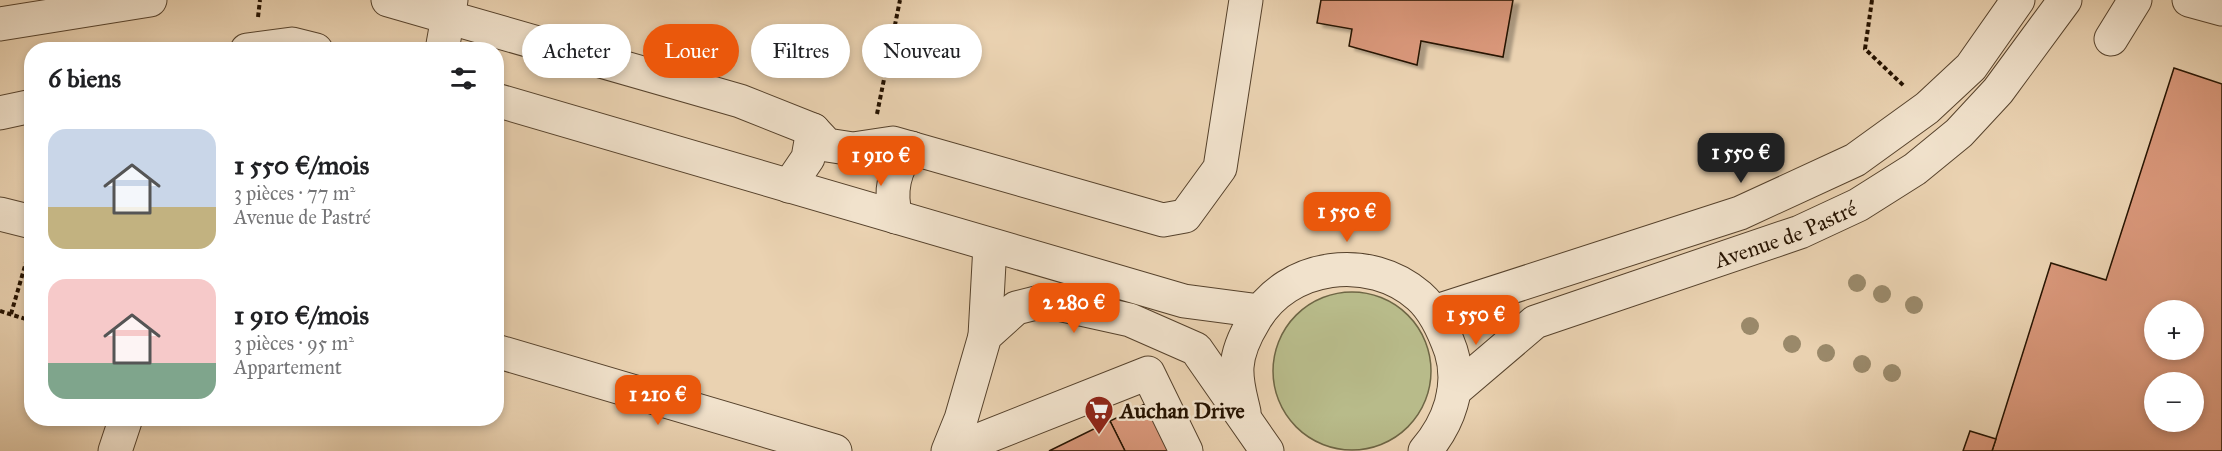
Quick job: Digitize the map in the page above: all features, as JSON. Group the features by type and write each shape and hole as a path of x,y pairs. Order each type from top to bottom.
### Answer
{"street":[{"path":"0,24 150,0"},
{"path":"388,0 450,9 740,101 813,130 827,146 863,148 893,143 1163,220 1185,216 1220,168 1246,0"},
{"name":"Avenue de Pastré","path":"1434,312 1740,213 1855,160 1927,108 1971,68 2018,0"},
{"name":"Avenue de Pastré","path":"1454,391 1535,322 1800,232 1858,205 1915,169 1959,133 1998,92 2065,0"},
{"path":"2111,39 2135,0"},
{"path":"2189,0 2222,9"},
{"path":"444,42 450,9"},
{"path":"504,102 1184,301 1260,310"},
{"path":"0,113 24,108"},
{"path":"789,186 808,158 813,130"},
{"path":"896,217 891,198 900,161 911,148"},
{"path":"0,214 24,220"},
{"path":"950,451 985,336 990,245"},
{"path":"1246,420 1237,366 1249,330 1260,310 1282,289 1303,278 1344,268 1364,269 1404,285 1420,297 1434,312 1446,335 1456,375 1451,408 1441,433 1425,451"},
{"path":"985,336 1016,309 1044,301 1130,320 1196,349 1267,451"},
{"path":"504,353 833,451"},
{"path":"950,451 1148,374 1186,451"},
{"path":"115,451 123,426"}],"path":[{"path":"863,148 878,112 900,0"},
{"path":"1872,0 1865,49 1927,108"},
{"path":"10,314 24,269"},
{"path":"0,311 24,318"}],"green space":[{"path":"1352,292 1367,293 1382,298 1396,305 1408,315 1418,327 1425,341 1430,356 1430,386 1425,401 1418,415 1408,427 1396,437 1382,444 1367,449 1352,450 1337,449 1322,444 1308,437 1296,427 1286,415 1279,401 1274,386 1273,371 1274,356 1279,341 1286,327 1296,315 1308,305 1322,298 1337,293"}],"building":[{"path":"1321,0 1513,0 1503,57 1421,41 1417,65 1349,46 1352,29 1317,23"},
{"path":"2174,68 2222,84 2222,451 1992,451 2051,263 2106,280"},
{"path":"1147,403 1171,451 1125,451 1110,421"},
{"name":"Auchan Drive","path":"1110,421 1125,451 1049,451"},
{"path":"1970,431 1996,439 1992,451 1963,451"}],"place":[{"name":"Auchan Drive","path":"1099,436"}]}
